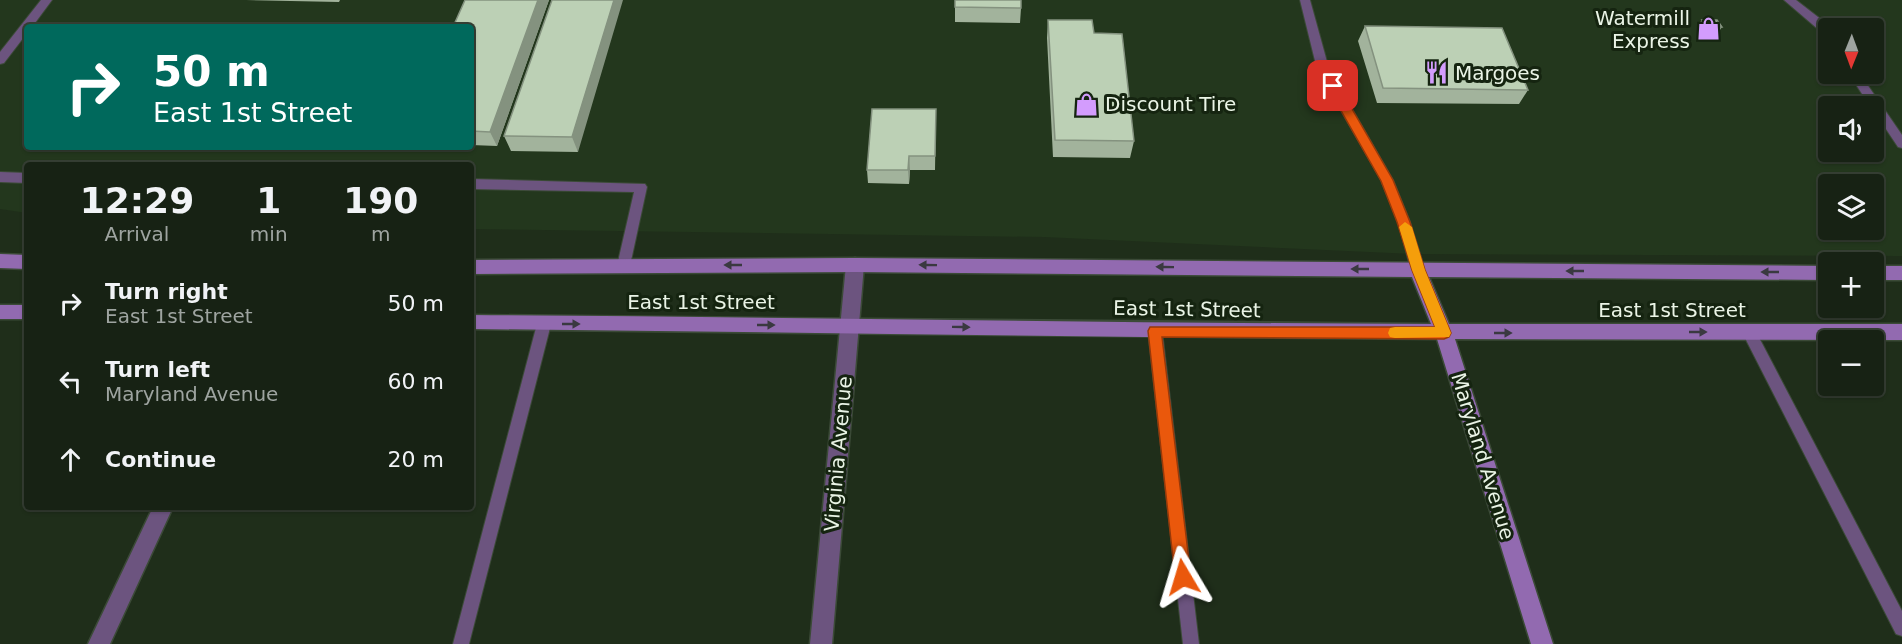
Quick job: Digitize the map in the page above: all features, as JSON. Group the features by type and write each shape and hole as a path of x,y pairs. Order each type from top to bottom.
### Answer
{"main road":[{"path":"0,261 24,262"},
{"name":"East 1st Street","path":"474,267 855,265 1818,273"},
{"name":"Maryland Avenue","path":"1418,270 1444,333 1542,644"},
{"path":"1884,273 1902,273"},
{"path":"0,312 24,312"},
{"name":"East 1st Street","path":"474,322 849,325 1155,331 1902,332"}],"street":[{"name":"Virginia Avenue","path":"821,644 855,265"},
{"path":"99,644 162,510"}],"lane":[{"path":"28,24 47,0"},
{"path":"1305,0 1323,69 1387,180 1404,222 1418,270"},
{"path":"1788,0 1818,23"},
{"path":"0,60 24,29"},
{"path":"1861,84 1902,144"},
{"path":"0,177 24,178"},
{"path":"474,184 641,187 624,266"},
{"path":"461,644 544,324"},
{"path":"1155,331 1191,644"},
{"path":"1749,332 1902,628"}],"shaded area":[{"path":"0,0 1902,0 1902,256 1884,256 1884,252 1818,252 1818,256 1413,254 1044,237 474,229 474,162 24,162 24,213 0,209"}],"building":[{"path":"465,0 538,0 490,132 474,131 474,24 454,24"},
{"path":"552,0 614,0 572,137 504,136"},
{"path":"955,0 1021,0 1021,8 955,7"},
{"name":"Discount Tire","path":"1048,20 1092,20 1094,33 1122,34 1134,141 1055,140"},
{"path":"1702,20 1717,20 1722,27 1707,27"},
{"name":"Margoes","path":"1365,26 1502,28 1528,90 1383,88"},
{"path":"872,109 936,109 935,156 909,156 908,170 867,170"}],"slow traffic":[{"path":"1395,333 1444,333 1418,270 1405,227"}],"place":[{"name":"Watermill Express","path":"1708,29"},
{"name":"Margoes","path":"1437,73"},
{"name":"Discount Tire","path":"1087,104"}],"route":[{"path":"1183,577 1155,331 1444,333 1418,270 1404,222 1387,180 1333,86"}]}
